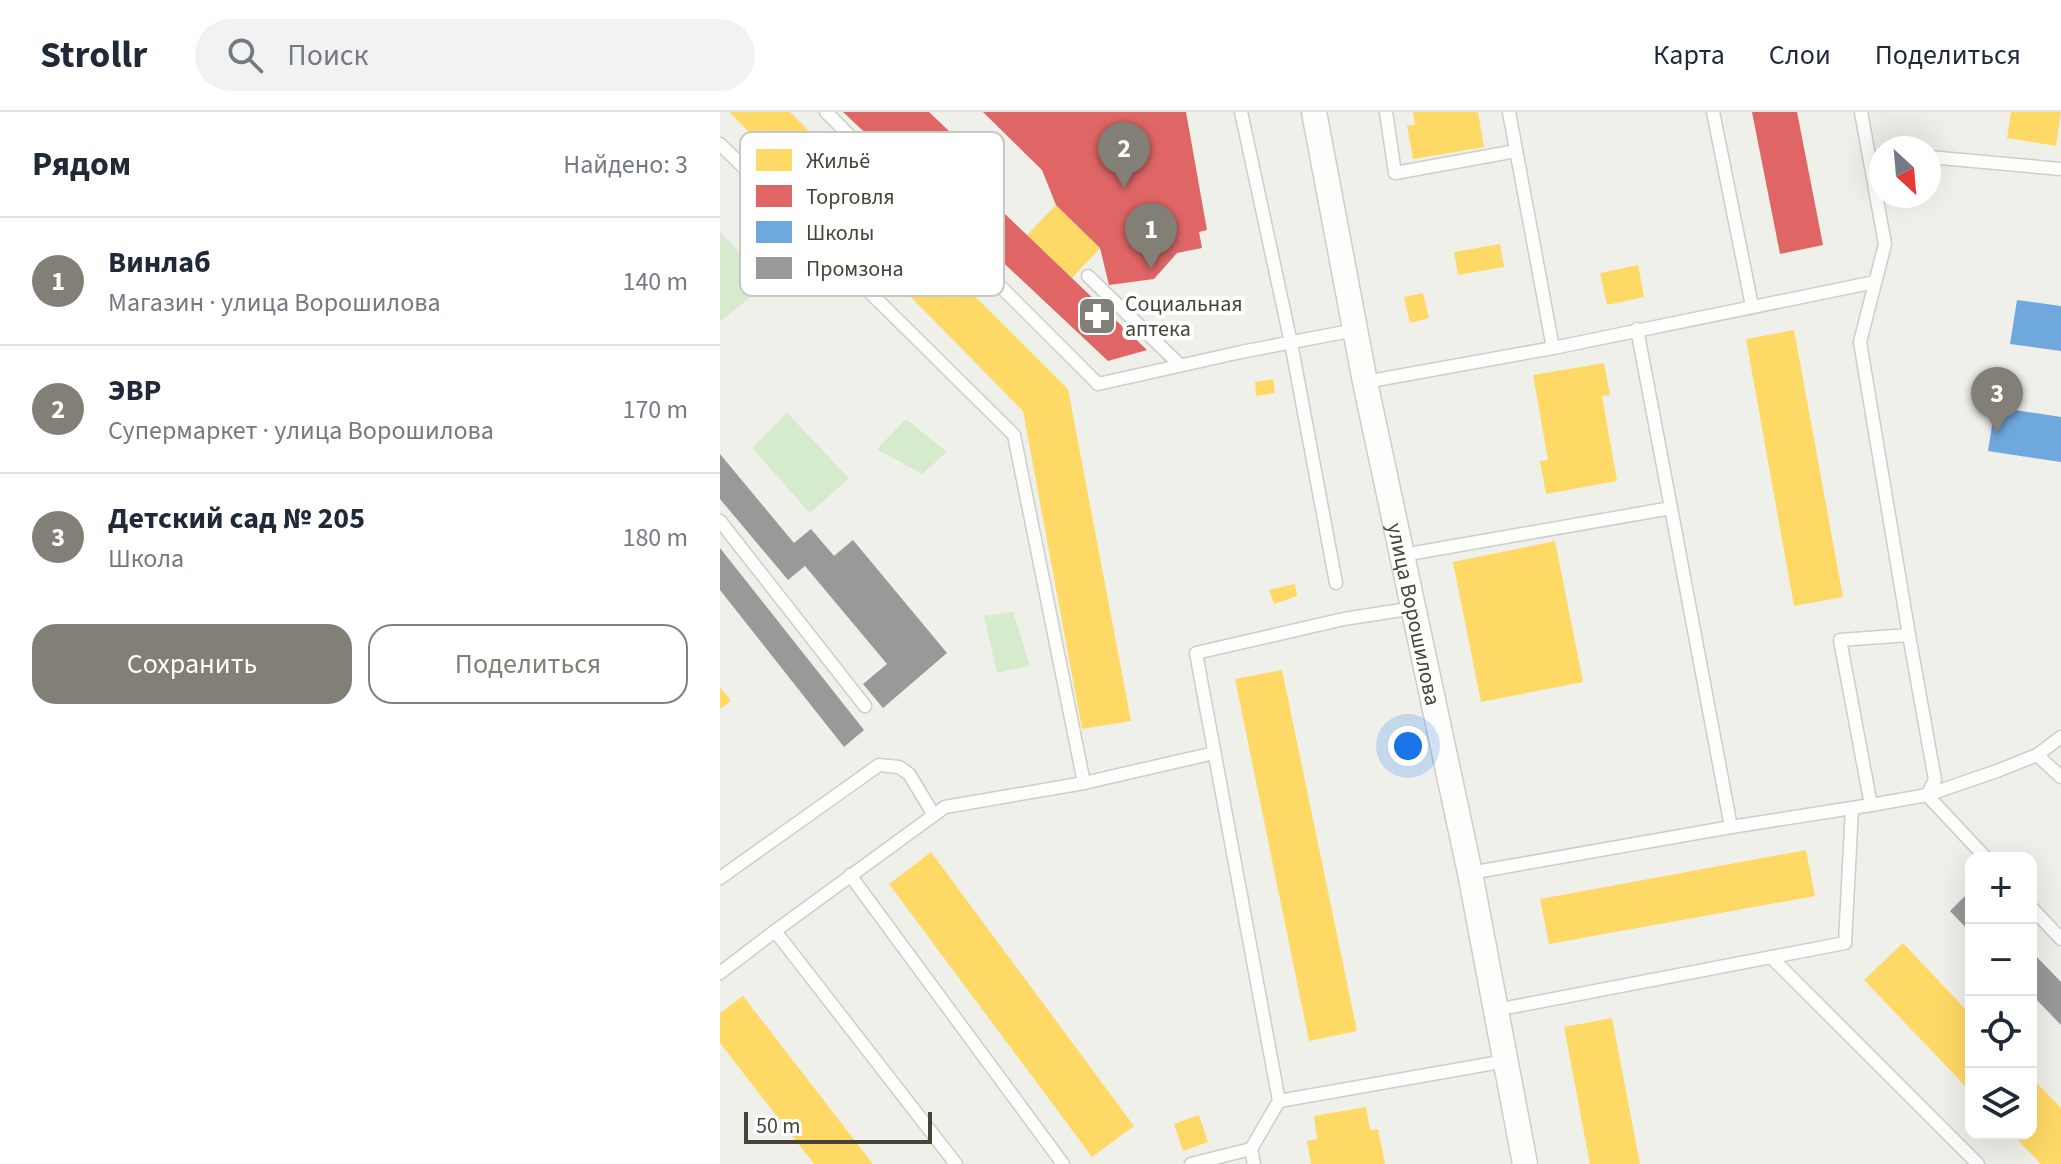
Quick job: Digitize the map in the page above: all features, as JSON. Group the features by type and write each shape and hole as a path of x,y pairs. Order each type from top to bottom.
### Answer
{"street":[{"name":"улица Ворошилова","path":"1314,112 1365,382 1470,873 1525,1164"}],"lane":[{"path":"826,112 846,132"},
{"path":"1241,112 1291,343 1336,583"},
{"path":"1386,112 1395,173 1516,151"},
{"path":"1509,112 1553,348"},
{"path":"1713,112 1752,306"},
{"path":"1861,112 1869,136"},
{"path":"720,144 740,164"},
{"path":"1941,158 2061,169"},
{"path":"1881,208 1885,244 1860,342 1935,780 1927,795"},
{"path":"1088,276 1180,365"},
{"path":"1365,382 1553,348 1875,282"},
{"path":"1004,290 1098,384 1355,330"},
{"path":"874,296 1014,435 1084,783"},
{"path":"1637,329 1731,827"},
{"path":"1403,555 1671,508"},
{"path":"720,521 865,706"},
{"path":"1254,1164 1251,1149 1279,1101 1196,653 1344,619 1414,608"},
{"path":"1871,805 1840,640 1909,635"},
{"path":"1470,873 1927,795 2037,755 2061,737"},
{"path":"720,973 945,807 1084,783 1214,753"},
{"path":"2037,755 2061,777"},
{"path":"720,878 879,765 899,767 909,774 934,815"},
{"path":"1927,795 1980,852"},
{"path":"1496,1010 1845,943 1852,808"},
{"path":"850,875 1063,1164"},
{"path":"2037,913 2061,939"},
{"path":"775,931 956,1164"},
{"path":"1771,957 1978,1164"},
{"path":"1279,1101 1506,1061"},
{"path":"1191,1164 1251,1149"}],"green space":[{"path":"720,232 740,252 740,296 751,296 720,322"},
{"path":"787,413 849,478 810,513 752,448"},
{"path":"906,419 947,452 922,474 877,449"},
{"path":"1013,612 1030,666 997,673 984,616"}],"building: Жильё":[{"path":"729,112 790,112 810,132 749,132"},
{"path":"1413,112 1478,112 1484,147 1413,159 1407,126 1415,125"},
{"path":"2011,112 2061,112 2056,146 2007,138"},
{"path":"1056,205 1100,248 1072,278 1027,235"},
{"path":"1500,244 1504,267 1458,275 1454,252"},
{"path":"1638,265 1644,297 1607,305 1600,273"},
{"path":"1423,293 1429,318 1410,323 1404,297"},
{"path":"910,296 975,296 1068,389 1131,721 1082,729 1023,411"},
{"path":"1794,330 1843,597 1794,606 1746,339"},
{"path":"1604,363 1610,395 1602,396 1617,481 1546,494 1540,461 1548,460 1533,375"},
{"path":"1273,379 1275,393 1256,396 1255,382"},
{"path":"1555,541 1583,682 1481,702 1453,562"},
{"path":"1295,584 1297,596 1274,604 1269,590"},
{"path":"1282,670 1357,1031 1309,1041 1235,679"},
{"path":"720,687 731,701 720,709"},
{"path":"1806,850 1815,896 1549,944 1540,899"},
{"path":"931,852 1134,1126 1092,1157 889,884"},
{"path":"1903,943 1965,1009 1965,1086 1864,980"},
{"path":"743,996 873,1164 814,1164 720,1043 720,1013"},
{"path":"1612,1018 1640,1164 1590,1164 1564,1027"},
{"path":"2037,1083 2061,1108 2061,1164 2041,1164 2018,1140 2037,1140"},
{"path":"1366,1107 1370,1130 1378,1129 1385,1164 1311,1164 1307,1141 1317,1139 1314,1116"},
{"path":"1199,1115 1208,1142 1183,1151 1174,1124"}],"building: Торговля":[{"path":"843,112 929,112 949,131 948,132 864,132"},
{"path":"983,112 1186,112 1207,230 1199,232 1202,248 1177,253 1154,279 1109,285 1100,248 1056,205 1042,170"},
{"path":"1752,112 1797,112 1823,245 1780,254"},
{"path":"1004,213 1147,350 1108,361 1004,263"}],"building: Школы":[{"path":"2017,300 2061,306 2061,351 2010,344"},
{"path":"1995,407 2061,417 2061,462 1988,451"}],"building: Промзона":[{"path":"720,454 794,543 811,529 834,556 853,540 947,653 883,708 863,684 887,664 805,566 788,580 720,499"},
{"path":"720,548 864,730 844,747 720,590"},
{"path":"1965,896 1965,927 1950,911"},
{"path":"2037,957 2061,982 2061,1025 2037,1000"}],"place":[{"name":"ЭВР","path":"1124,188"},
{"name":"Винлаб","path":"1151,269"},
{"name":"Социальная аптека","path":"1097,316"},
{"name":"Детский сад № 205","path":"1997,433"}]}
